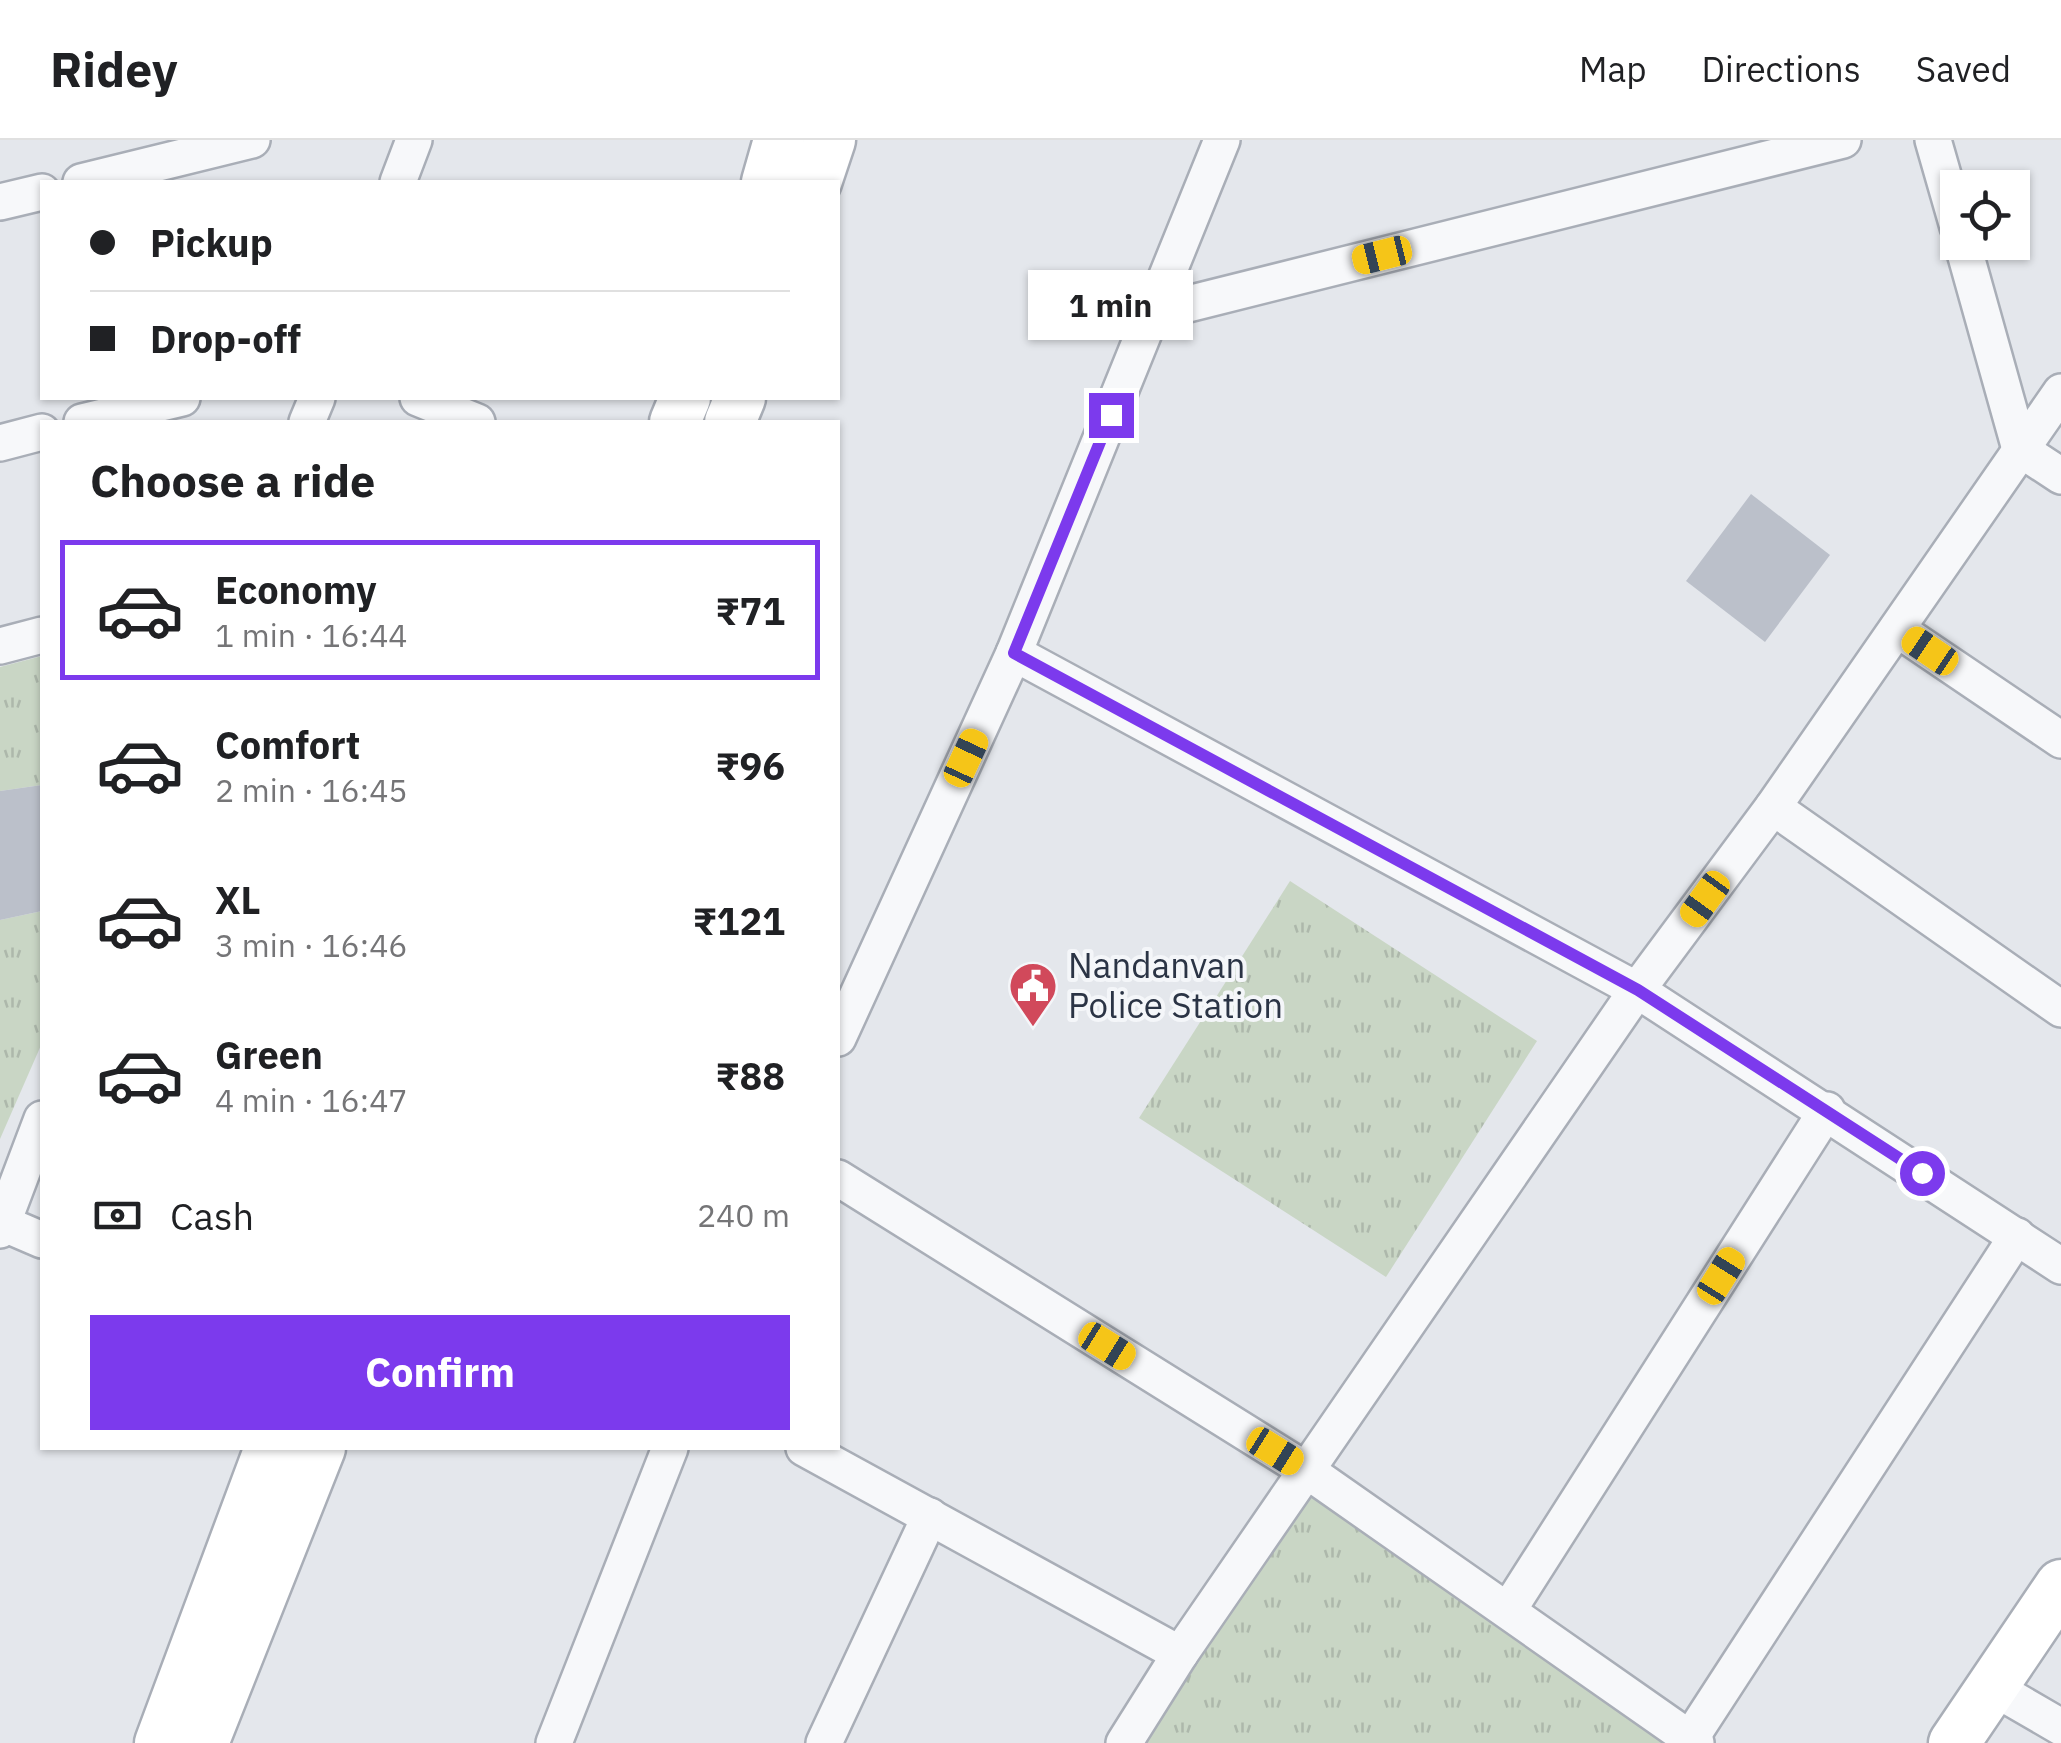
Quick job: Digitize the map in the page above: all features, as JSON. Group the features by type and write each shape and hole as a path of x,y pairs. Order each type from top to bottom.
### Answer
{"street":[{"path":"88,180 252,140"},
{"path":"399,180 414,140"},
{"path":"768,180 779,140"},
{"path":"817,180 830,140"},
{"path":"840,1034 1014,653 1222,140"},
{"path":"1152,313 1843,140"},
{"path":"1933,140 1942,170"},
{"path":"0,202 40,192"},
{"path":"1967,260 2020,448 2061,476"},
{"path":"1124,1743 1180,1654 1638,990 1773,807 2061,392"},
{"path":"90,420 174,400"},
{"path":"423,400 472,420"},
{"path":"0,443 40,433"},
{"path":"1897,629 2061,740"},
{"path":"0,646 40,636"},
{"path":"1014,653 1638,990 2061,1266"},
{"path":"1773,807 2061,1009"},
{"path":"1509,1609 1827,1110"},
{"path":"40,1123 1,1225 40,1239"},
{"path":"840,1179 1309,1472 1693,1741 2016,1236"},
{"path":"160,1743 269,1450"},
{"path":"203,1743 319,1450"},
{"path":"554,1743 669,1450"},
{"path":"808,1450 1180,1654"},
{"path":"824,1743 930,1516"},
{"path":"1954,1743 2061,1585"},
{"path":"1992,1687 2061,1727"}],"green space":[{"path":"40,657 40,785 0,791 0,667"},
{"path":"1290,881 1537,1041 1386,1277 1139,1118"},
{"path":"40,911 40,1048 0,1139 0,920"},
{"path":"1309,1472 1684,1743 1127,1743"}],"building":[{"path":"1751,494 1830,555 1765,642 1686,581"},
{"path":"40,785 40,911 0,920 0,791"}],"place":[{"name":"Nandanvan Police Station","path":"1033,1028"}],"route":[{"path":"1111,415 1014,653 1638,990 1922,1173"}]}
